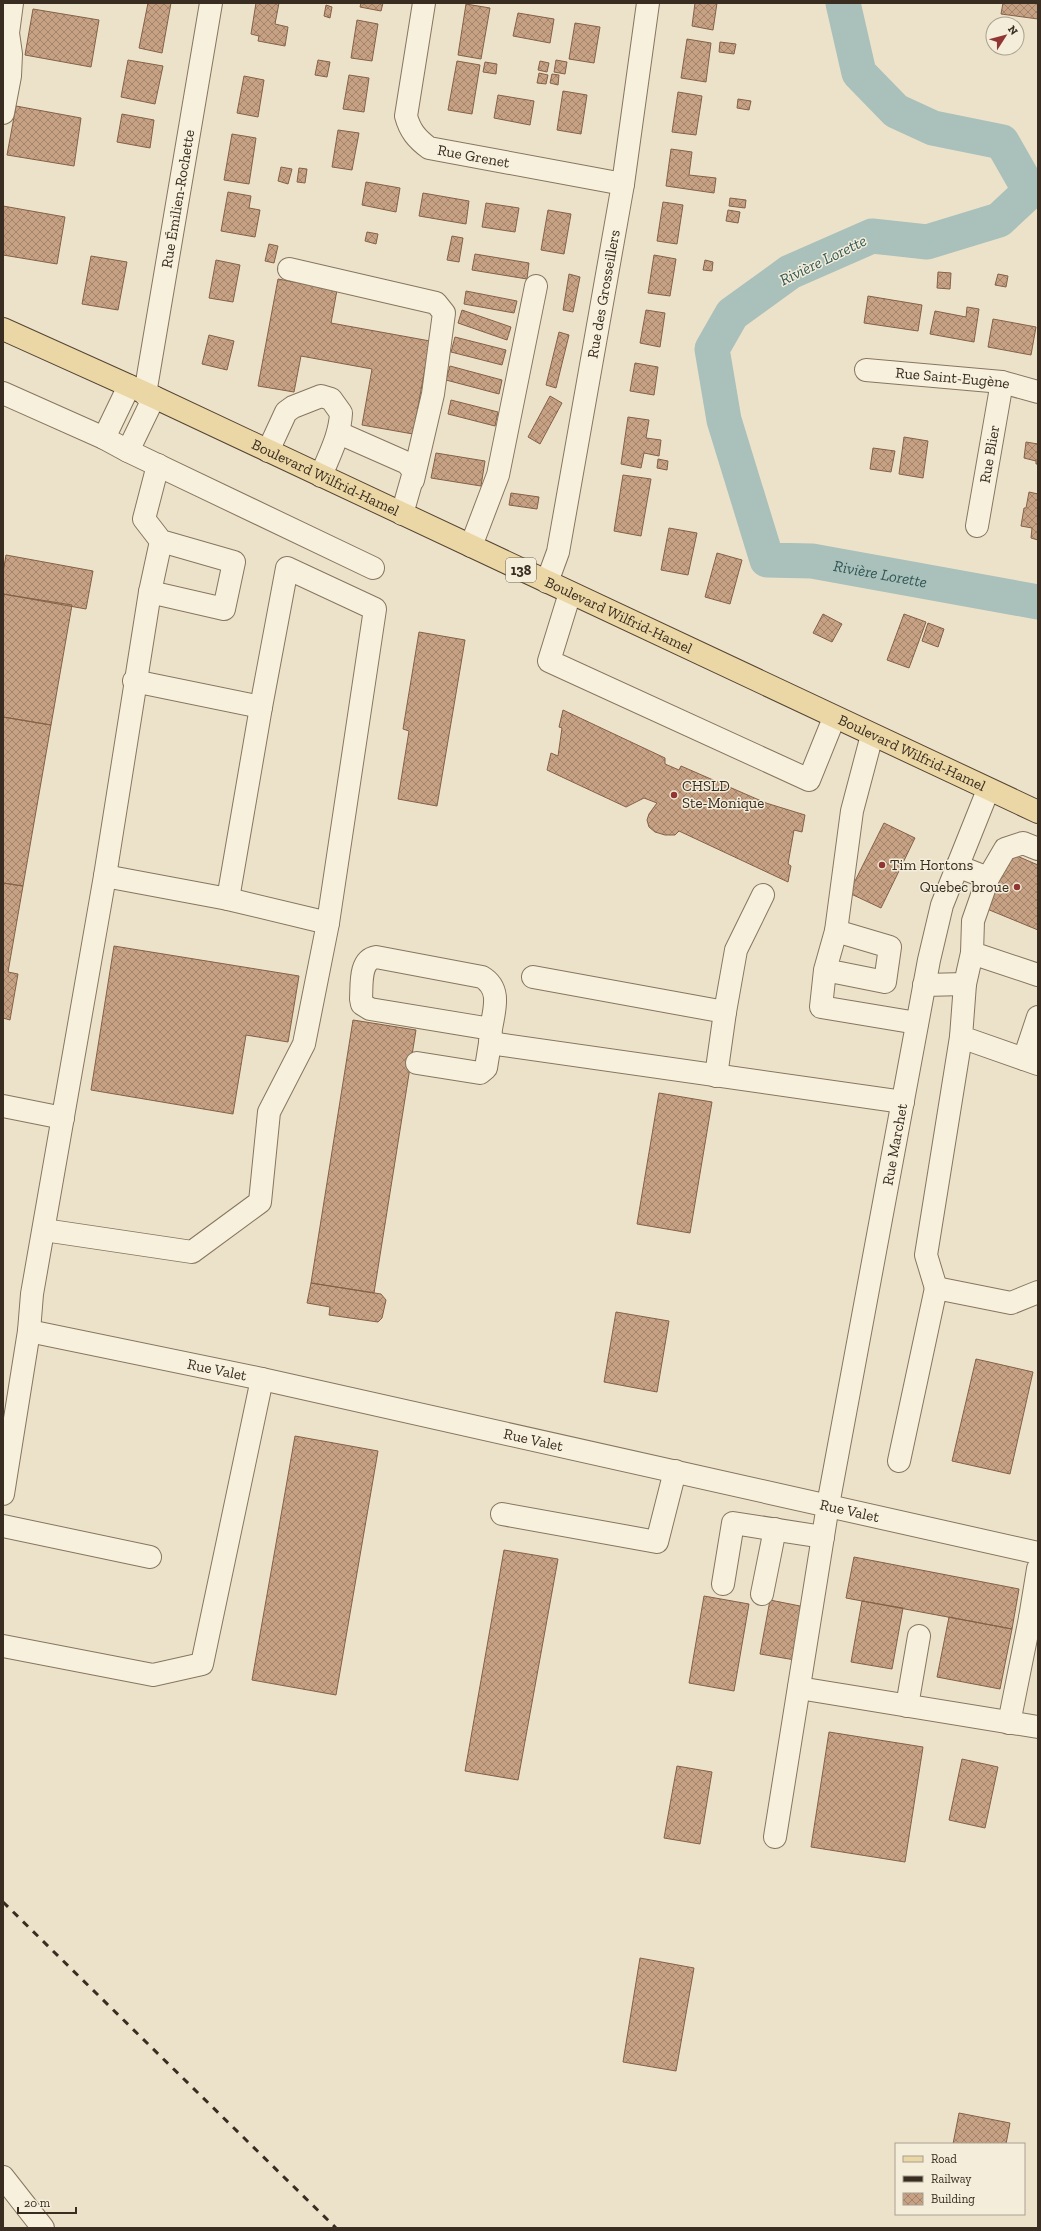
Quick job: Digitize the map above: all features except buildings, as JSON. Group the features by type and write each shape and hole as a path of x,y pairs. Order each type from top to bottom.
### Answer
{"main road":[{"name":"Boulevard Wilfrid-Hamel","path":"3,329 143,392 834,718 1038,812"}],"street":[{"path":"3,113 10,76 11,54 8,32 12,3"},
{"name":"Rue Émilien-Rochette","path":"143,392 211,3"},
{"name":"Rue Grenet","path":"424,3 406,116 409,127 416,139 429,148 623,184"},
{"name":"Rue des Grosseillers","path":"547,582 558,552 623,184 648,3"},
{"path":"289,269 436,302 444,313 433,394 413,480 402,514"},
{"path":"470,546 498,475 536,286"},
{"name":"Rue Saint-Eugène","path":"866,370 1002,382 1038,392"},
{"name":"Rue Blier","path":"977,526 1002,382"},
{"path":"104,438 143,392"},
{"path":"128,451 143,392"},
{"path":"3,393 104,438 128,451 373,568"},
{"path":"268,451 286,412 311,399 321,396 331,399 341,413 339,433 321,476"},
{"path":"339,433 407,463 414,472 413,480"},
{"path":"150,592 224,608 234,562 161,541 144,519 158,465"},
{"path":"3,1494 29,1331 32,1294 105,876 134,681 161,541"},
{"path":"44,1230 192,1252 260,1202 269,1112 304,1044 328,923 375,609 287,568 261,707 228,899"},
{"path":"570,593 549,660 809,780 834,718"},
{"path":"134,681 261,707"},
{"path":"872,735 852,811 836,931 825,970 821,1007 918,1023"},
{"name":"Rue Marchet","path":"775,1837 828,1506 924,985 942,905 988,790"},
{"path":"899,1461 936,1288 926,1254 961,1037 965,984 972,953 973,921 988,878 1005,849 1023,843 1038,849"},
{"path":"957,866 988,878"},
{"path":"105,876 228,899 328,923"},
{"path":"716,1076 736,950 763,895"},
{"path":"825,970 885,982 890,947 836,931"},
{"path":"972,953 1038,975"},
{"path":"417,1063 480,1073 486,1068 491,1036 496,997 490,982 482,977 376,957 370,958 365,963 361,1000 362,1004 370,1009 491,1036 716,1076 903,1102"},
{"path":"532,977 725,1012"},
{"path":"924,985 965,984"},
{"path":"961,1037 1031,1062 1038,1017"},
{"path":"3,1106 63,1118"},
{"path":"936,1288 1011,1303 1038,1292"},
{"name":"Rue Valet","path":"29,1331 262,1379 1038,1553"},
{"path":"3,1646 153,1676 202,1664 262,1379"},
{"path":"502,1514 657,1542 675,1471"},
{"path":"723,1584 733,1523 823,1537"},
{"path":"3,1526 150,1557"},
{"path":"762,1594 775,1529"},
{"path":"1009,1723 1028,1674 1038,1569"},
{"path":"907,1706 920,1636"},
{"path":"799,1688 1038,1727"},
{"path":"3,2177 43,2228"}],"waterway":[{"name":"Rivière Lorette","path":"843,3 859,73 896,111 933,128 1002,142 1030,191 999,220 927,242 872,236 790,272 732,314 712,349 724,420 767,560 812,561 1038,602"}],"railway":[{"path":"3,1902 336,2228"}],"place":[{"name":"CHSLD Ste-Monique","path":"674,795"},
{"name":"Tim Hortons","path":"882,865"},
{"name":"Quebec broue","path":"1017,887"}]}
